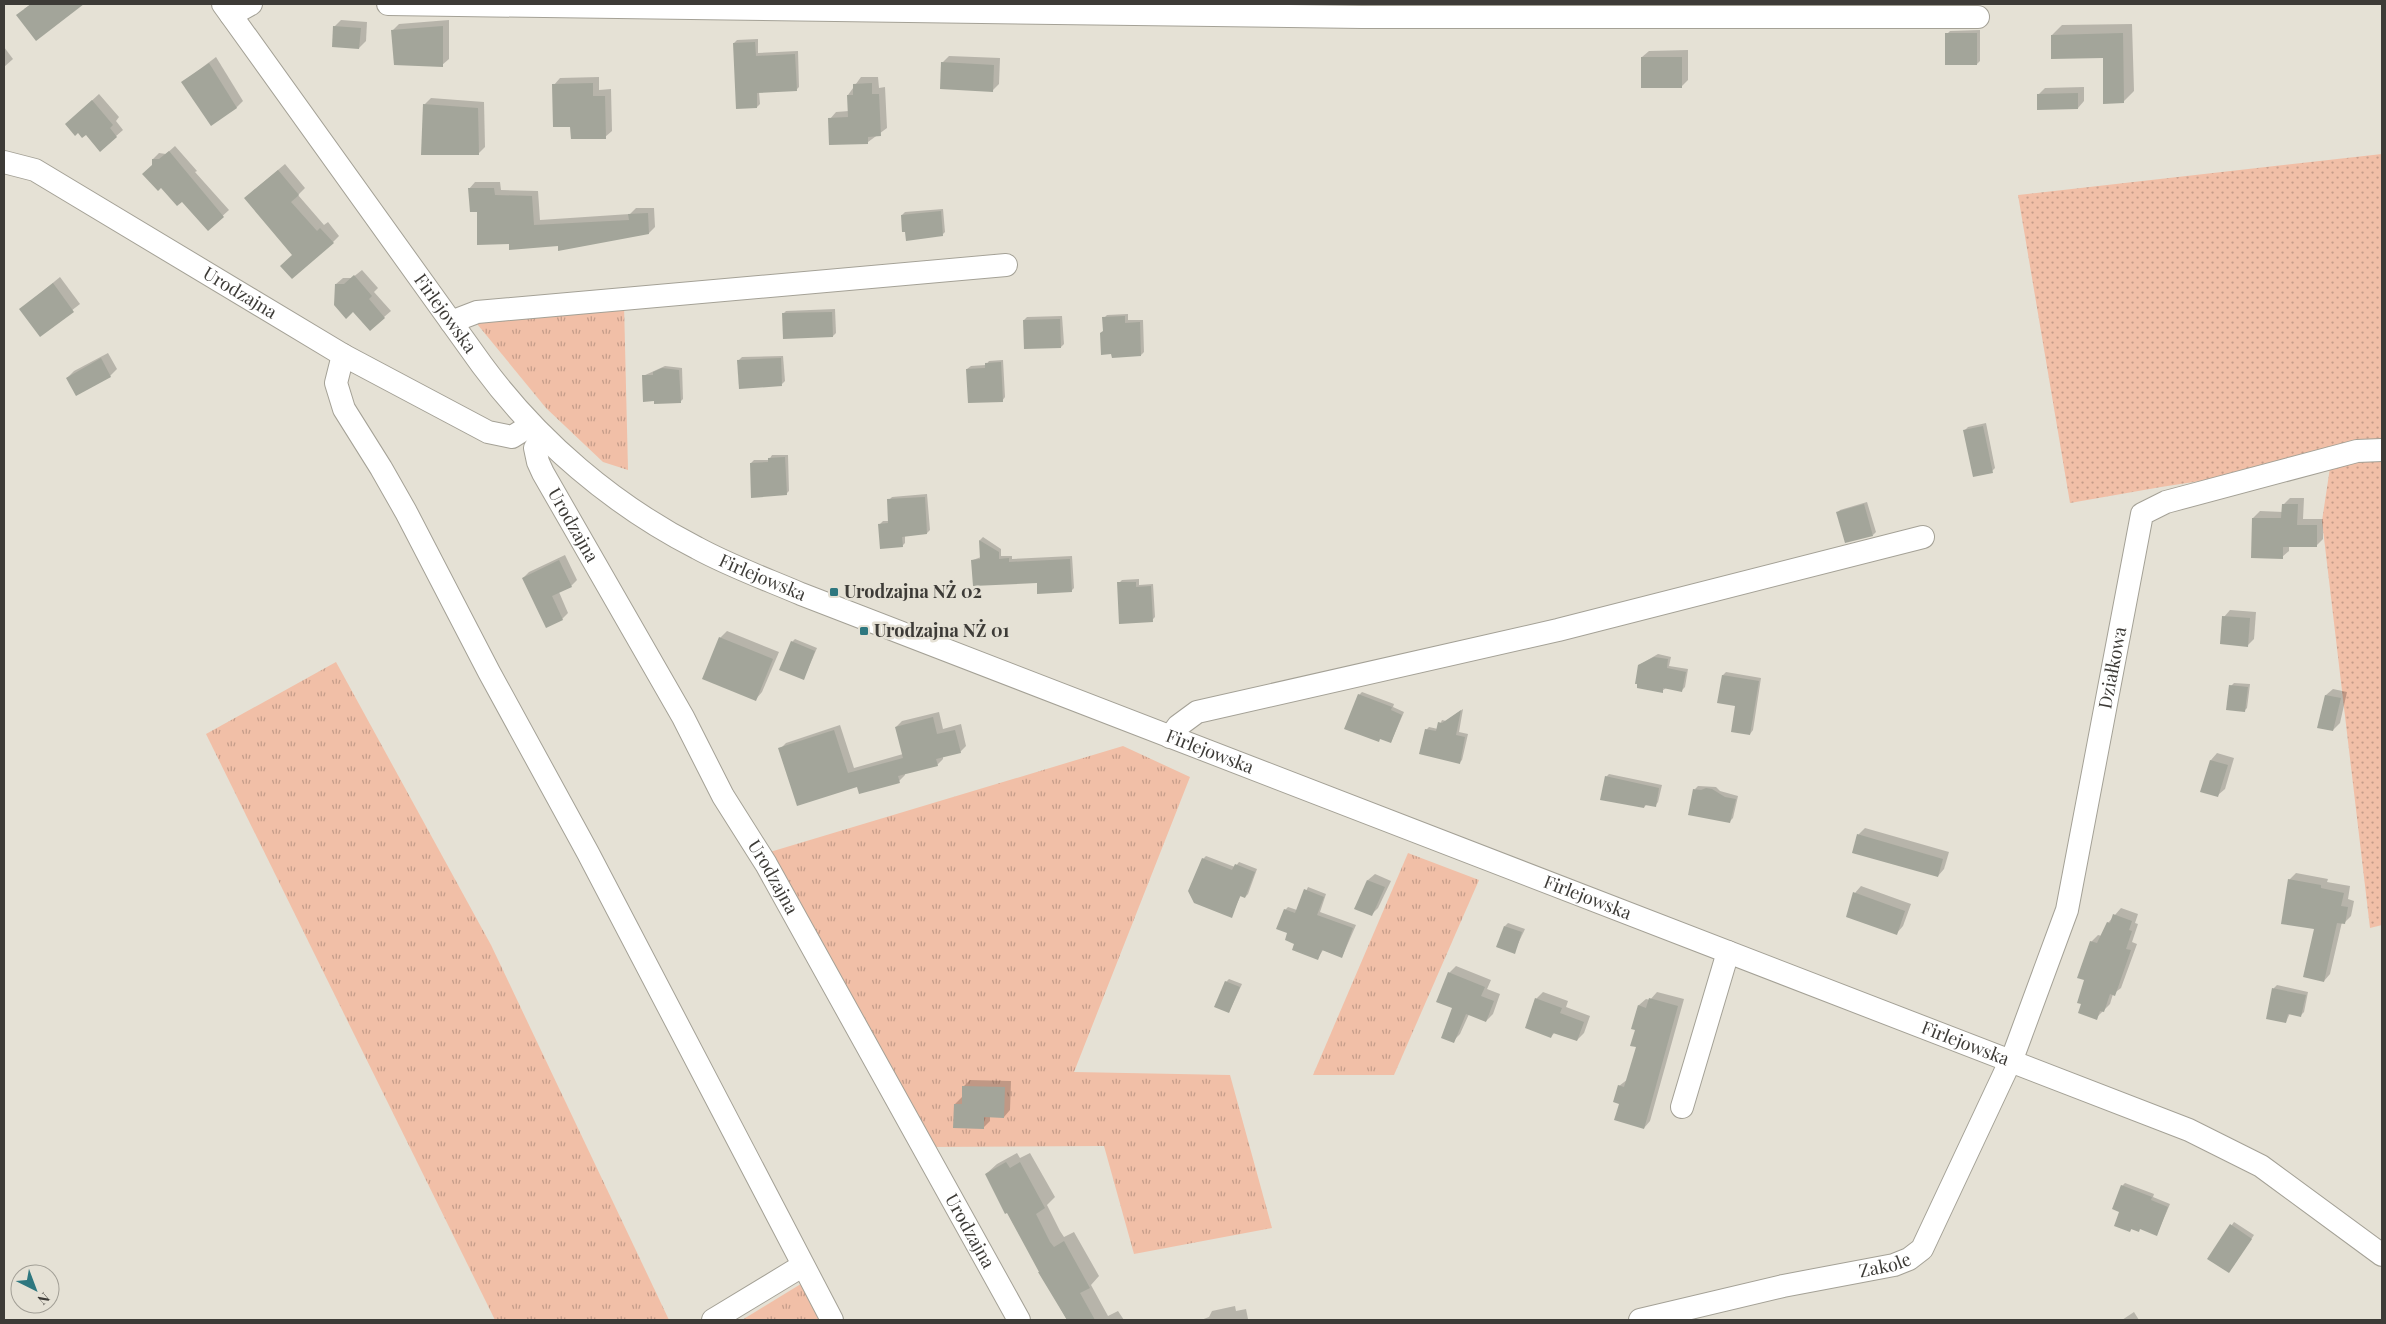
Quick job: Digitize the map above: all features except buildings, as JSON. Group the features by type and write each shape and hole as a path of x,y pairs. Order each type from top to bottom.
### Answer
{"street":[{"path":"227,9 251,4"},
{"path":"388,4 1362,16 1978,17"},
{"name":"Firlejowska","path":"227,9 503,393 537,430 617,498 660,527 711,556 801,594 2172,1122 2239,1153 2284,1181 2382,1255"},
{"name":"Urodzajna","path":"4,162 35,170 343,355 488,432 512,437 537,430 535,448 538,462 683,717 723,796 766,864 1019,1320"},
{"path":"451,322 477,312 1006,266"},
{"path":"343,355 336,383 344,409 406,512 832,1320"},
{"name":"Działkowa","path":"2011,1060 2068,910 2142,514 2166,502 2357,451 2382,450"},
{"path":"1170,737 1178,726 1197,712 1558,630 1923,537"},
{"path":"1682,1107 1728,952"},
{"name":"Zakole","path":"1640,1320 1783,1286 1872,1270 1909,1259 1922,1249 2011,1060"},
{"path":"714,1320 802,1266"}],"green space":[{"path":"1643,4 1799,4 1643,10"},
{"path":"2382,154 2382,925 2370,928 2322,521 2331,461 2070,503 2018,195"},
{"path":"624,304 628,470 603,462 546,408 473,319"},
{"path":"336,662 491,945 669,1320 495,1320 206,734"},
{"path":"1123,746 1190,777 1074,1072 1230,1075 1272,1228 1134,1254 1104,1146 926,1147 770,852"},
{"path":"1408,853 1479,880 1394,1075 1313,1075"},
{"path":"809,1279 832,1320 742,1320"}],"place":[{"name":"Urodzajna NŻ 02","path":"834,592"},
{"name":"Urodzajna NŻ 01","path":"864,631"}]}
